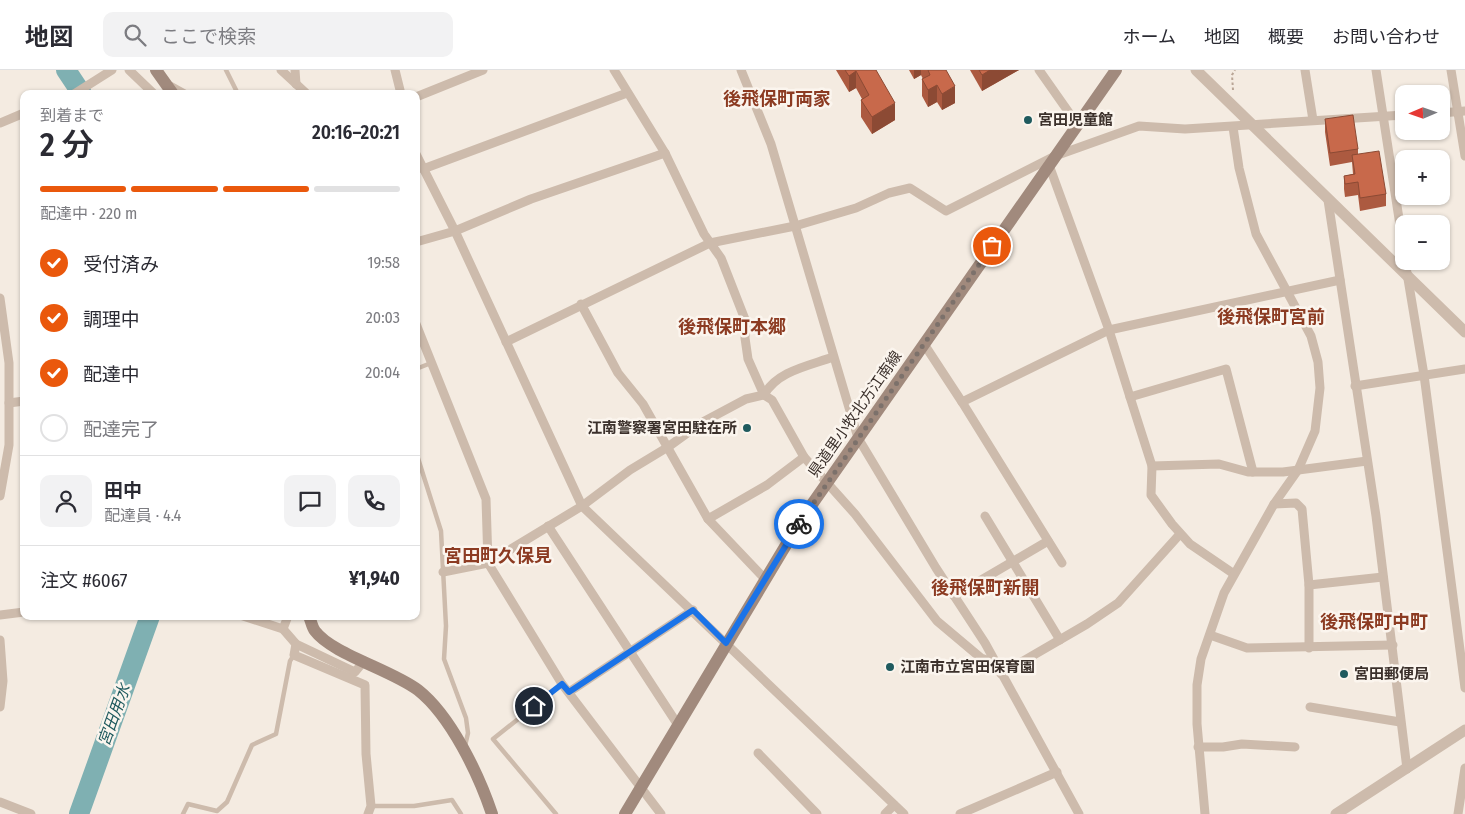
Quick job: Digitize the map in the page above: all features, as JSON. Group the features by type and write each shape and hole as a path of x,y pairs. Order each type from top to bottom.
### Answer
{"main road":[{"name":"県道里小牧北方江南線","path":"625,814 764,578 827,481 1116,70"},
{"path":"160,75 169,90"},
{"path":"310,620 314,630 327,642 418,690 445,720 464,750 483,788 492,814"}],"street":[{"path":"81,90 112,70"},
{"path":"129,70 150,90"},
{"path":"281,70 303,90"},
{"path":"295,70 296,84"},
{"path":"395,70 401,90"},
{"path":"420,95 483,70"},
{"path":"614,70 665,153 710,242 721,258 746,322 745,338 748,359 764,395 772,400 804,457 827,481 936,621 981,658 995,663"},
{"path":"741,70 771,144 858,438 995,663 1079,814"},
{"path":"1039,70 1078,124"},
{"path":"1196,70 1465,332"},
{"path":"1305,70 1313,120"},
{"path":"1376,70 1399,215"},
{"path":"1451,70 1461,111 1465,156"},
{"path":"423,169 627,93"},
{"path":"0,123 20,115"},
{"path":"506,342 710,242 795,226 856,208 889,193 910,188 946,211 1052,160 1139,126 1185,129 1395,116"},
{"path":"1205,814 1198,747 1197,685 1201,659 1224,593 1274,504 1298,470 1315,431 1320,388 1318,362 1311,336 1256,234 1239,168 1233,127"},
{"path":"420,241 455,232 531,199 665,153"},
{"path":"1052,160 1152,466 1151,496 1180,534 1210,560 1234,574"},
{"path":"420,163 455,232 582,506 693,610 904,814"},
{"path":"1328,200 1355,386 1368,460 1393,645 1400,722 1407,769"},
{"path":"1407,270 1424,375 1465,688"},
{"path":"962,402 1109,330 1340,280"},
{"path":"0,298 9,363 9,445 0,496"},
{"path":"581,304 618,373 643,404 708,518 764,578"},
{"path":"420,334 486,499 488,563 562,684 642,786 661,814"},
{"path":"924,344 1062,563"},
{"path":"443,572 488,563 582,506 630,470 668,447 701,423 746,399 764,395 771,382 788,373 833,357"},
{"path":"1130,397 1226,369 1253,472"},
{"path":"1355,386 1465,369"},
{"path":"8,403 20,402"},
{"path":"708,518 767,485 804,457"},
{"path":"1152,466 1219,464 1253,472 1298,470 1368,460"},
{"path":"1274,504 1296,502 1302,509 1308,585 1309,648"},
{"path":"985,516 1060,640"},
{"path":"548,526 678,725"},
{"path":"1001,674 1060,640 1118,603 1180,534"},
{"path":"954,596 1048,541"},
{"path":"1308,585 1383,578"},
{"path":"569,692 693,610"},
{"path":"0,615 20,612"},
{"path":"255,620 283,629 296,644 355,672 364,662"},
{"path":"283,629 286,620"},
{"path":"1210,635 1248,648 1393,645"},
{"path":"0,640 3,681 0,707"},
{"path":"296,644 294,655 365,685 369,810"},
{"path":"1310,707 1400,722"},
{"path":"1336,814 1351,810 1465,730"},
{"path":"1198,747 1223,747 1242,744 1295,747"},
{"path":"758,753 817,814"},
{"path":"1458,814 1465,768"},
{"path":"960,814 1057,772"},
{"path":"0,802 31,814"},
{"path":"885,814 894,805"}],"lane":[{"path":"226,70 236,90"},
{"path":"160,75 183,90"},
{"path":"420,368 432,363"},
{"path":"420,465 441,531 446,626 444,659 466,718 468,733 464,750"},
{"path":"183,814 188,804 217,811 227,802 252,745 276,734 290,661 294,655"},
{"path":"556,814 494,739 562,684"},
{"path":"369,810 452,800 461,814"},
{"path":"414,806 414,814"}],"path":[{"path":"1229,102 1233,93 1232,75 1235,70"}],"building":[{"path":"845,70 876,70 895,103 872,117 861,100 869,95 856,71 849,76"},
{"path":"928,70 946,70 955,86 942,94 937,85 928,90 922,79 930,75"},
{"path":"979,70 990,70 982,75"},
{"path":"1353,115 1358,149 1330,153 1325,119"},
{"path":"1379,151 1386,194 1360,198 1358,182 1345,184 1344,176 1355,174 1352,155"}],"waterway":[{"name":"宮田用水","path":"66,70 79,90"},
{"name":"宮田用水","path":"79,814 149,620"}],"way so far":[{"path":"799,524 827,481 992,246"}],"place":[{"name":"宮田児童館","path":"1028,120"},
{"name":"江南警察署宮田駐在所","path":"747,428"},
{"name":"江南市立宮田保育園","path":"890,667"},
{"name":"宮田郵便局","path":"1344,674"}],"district":[{"name":"後飛保町両家","path":"777,99"},
{"name":"後飛保町宮前","path":"1271,317"},
{"name":"後飛保町本郷","path":"732,327"},
{"name":"宮田町久保見","path":"498,556"},
{"name":"後飛保町新開","path":"985,588"},
{"name":"後飛保町中町","path":"1374,622"}],"route":[{"path":"534,706 562,684 569,692 693,610 726,643 764,578 799,524"}]}
